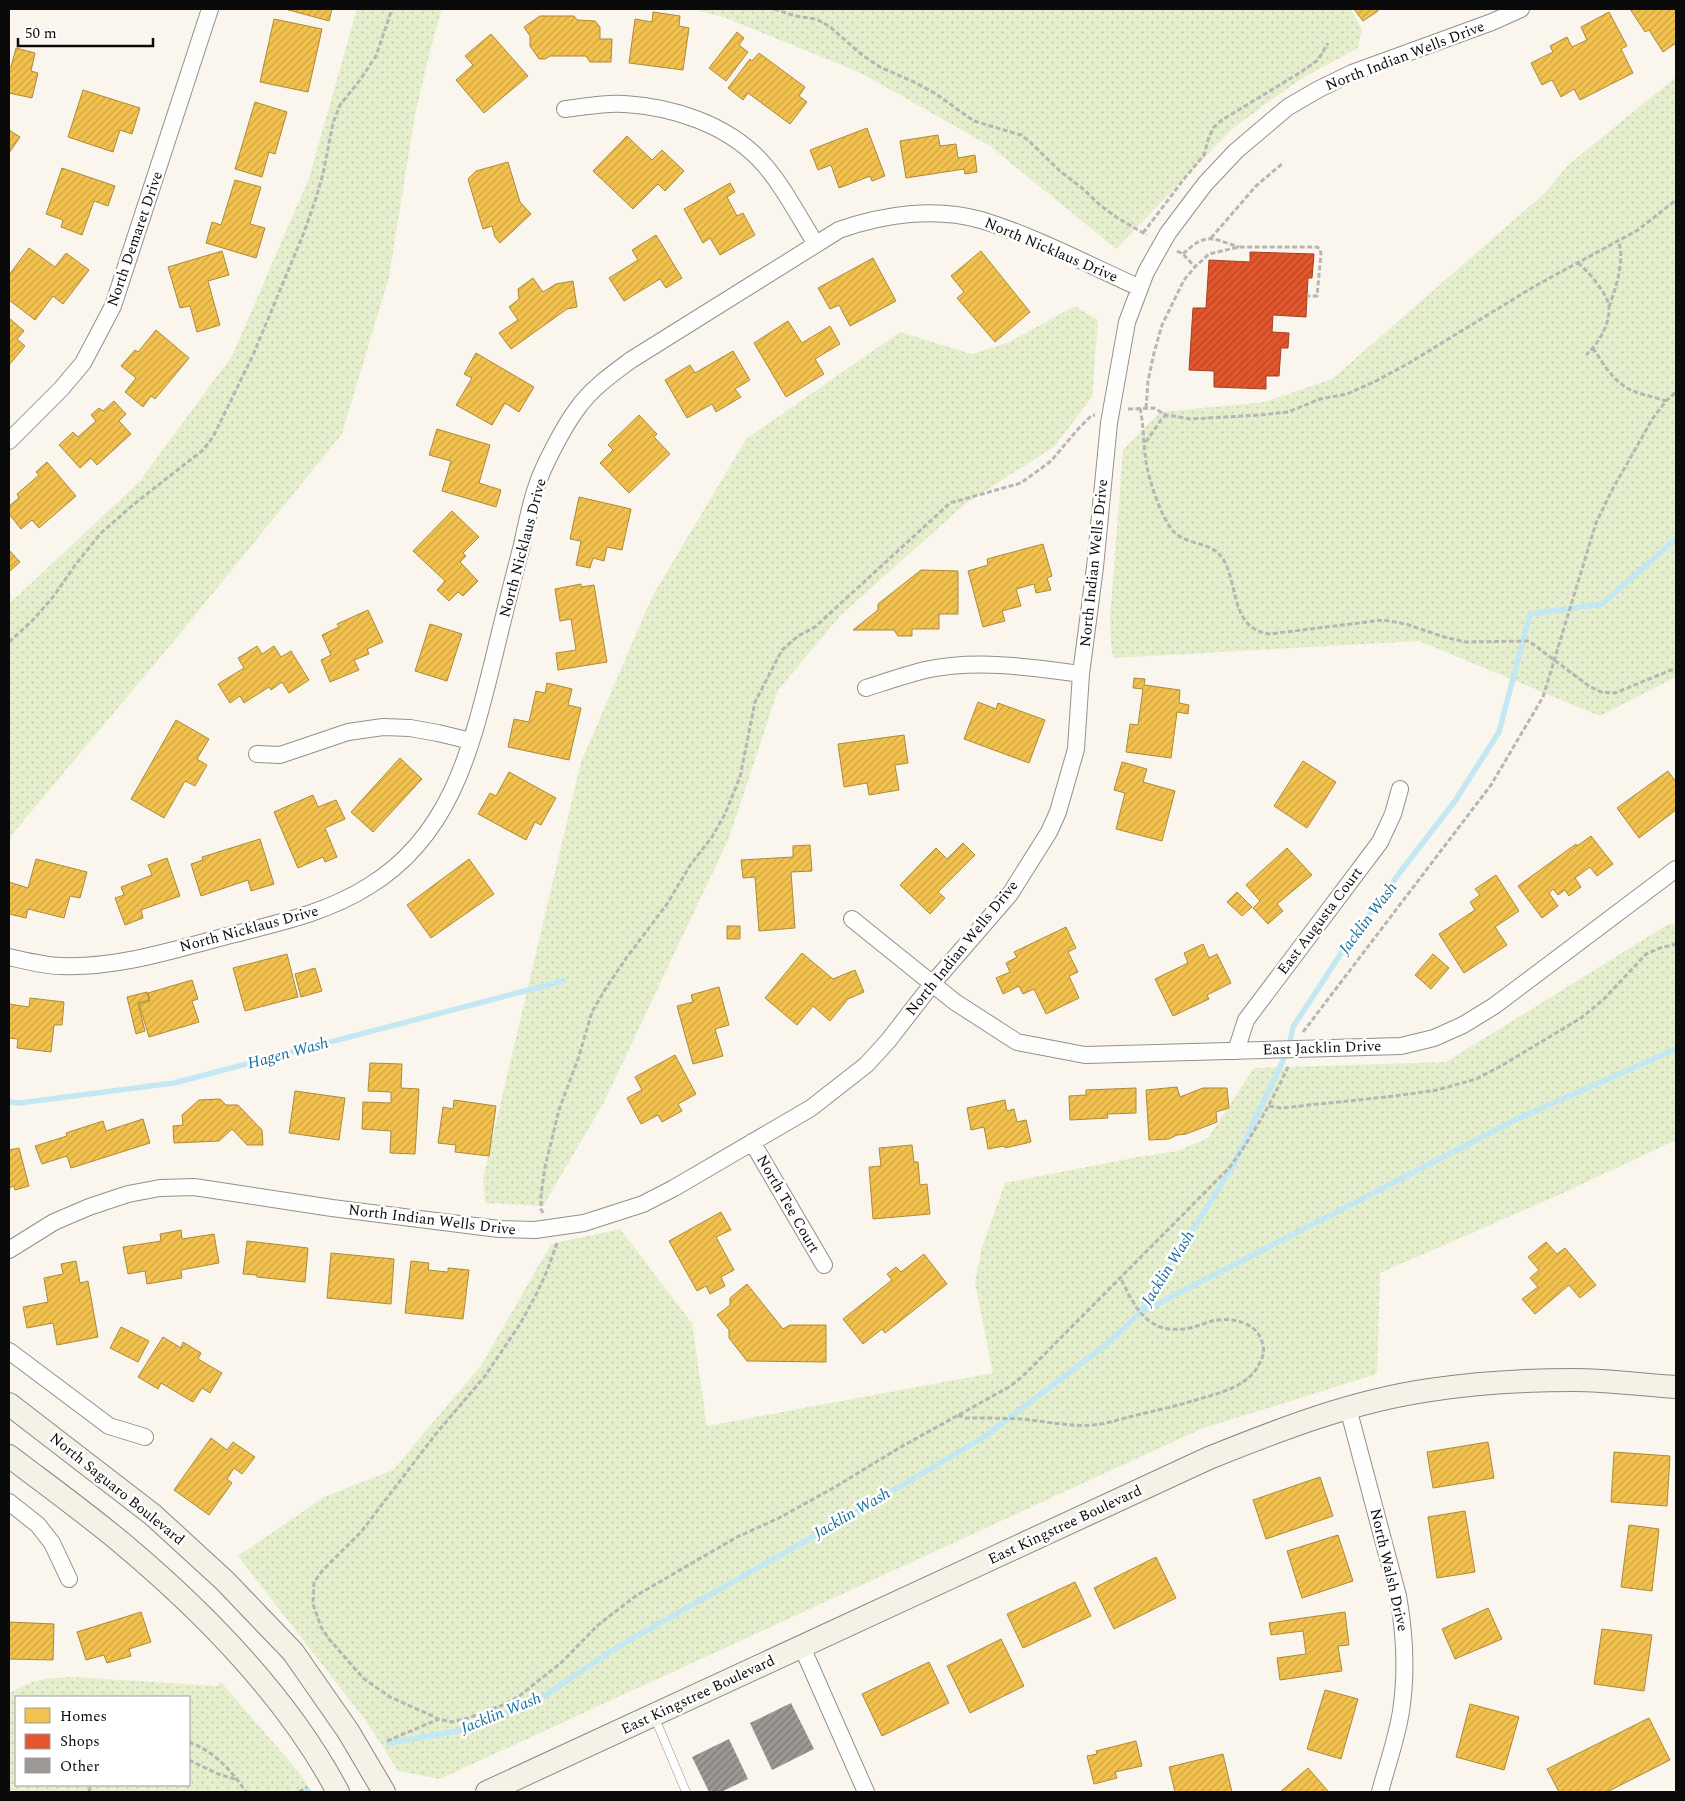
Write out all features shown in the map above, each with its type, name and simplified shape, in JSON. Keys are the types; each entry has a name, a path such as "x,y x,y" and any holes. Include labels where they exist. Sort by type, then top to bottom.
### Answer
{"street":[{"name":"North Demaret Drive","path":"9,441 61,389 82,363 113,306 210,9"},
{"name":"North Indian Wells Drive","path":"9,1250 54,1222 89,1207 128,1194 160,1188 194,1186 332,1208 515,1231 551,1229 584,1223 643,1204 674,1188 811,1108 866,1065 888,1041 933,983 1010,894 1049,832 1058,812 1076,749 1081,674 1095,567 1110,410 1127,322 1146,272 1162,243 1204,184 1236,150 1288,107 1352,73 1492,22 1521,9"},
{"path":"565,110 604,104 626,104 669,111 714,126 735,139 759,159 780,185 816,244"},
{"name":"North Nicklaus Drive","path":"9,957 60,966 91,966 121,962 297,918 331,906 369,886 390,872 431,828 458,781 477,725 537,485 557,443 577,409 606,378 631,360 839,230 866,220 891,216 953,215 981,220 1040,243 1140,288"},
{"path":"866,688 924,670 954,666 985,664 1081,674"},
{"path":"257,754 280,755 348,732 383,727 410,728 471,742"},
{"name":"East Augusta Court","path":"1236,1051 1246,1020 1380,842 1393,814 1400,789"},
{"name":"East Jacklin Drive","path":"852,919 956,1002 1017,1042 1085,1055 1401,1046 1434,1038 1463,1025 1494,1006 1676,869"},
{"name":"North Tee Court","path":"752,1142 824,1265"},
{"path":"9,1351 109,1426 145,1437"},
{"name":"East Kingstree Boulevard","path":"487,1792 1209,1458 1281,1429 1348,1408 1429,1390 1526,1381 1576,1380 1676,1387"},
{"name":"North Saguaro Boulevard","path":"9,1404 153,1515 225,1581 293,1652 348,1731 384,1792"},
{"name":"North Walsh Drive","path":"1348,1408 1398,1596 1406,1656 1401,1712 1380,1792"},
{"path":"9,1456 123,1544 181,1596 256,1673 321,1762 338,1792"},
{"path":"9,1502 43,1531 52,1543 69,1578"},
{"path":"802,1647 866,1792"}],"lane":[{"path":"654,1715 686,1792"}],"path":[{"path":"9,642 33,620 53,597 100,534 134,504 203,450 213,437 253,355 303,235 323,174 333,123 340,106 376,56 392,9"},
{"path":"774,9 795,16 816,19 829,26 861,54 880,67 936,94 974,122 1021,135 1101,206 1119,219 1183,254 1196,267"},
{"path":"1211,238 1256,186 1283,163"},
{"path":"1289,1064 1269,1106 1242,1151 1229,1168 1023,1376 1009,1387 899,1448 828,1491 778,1518 737,1537 637,1595 598,1625 562,1662 518,1697 503,1705 468,1718 452,1722 440,1719 390,1697 363,1678 320,1627 313,1604 314,1582 323,1570 361,1532 435,1435 485,1376 532,1302 548,1271 557,1242 541,1209 545,1167 559,1110 578,1059 592,1012 627,957 667,904 691,864 712,837 725,814 740,777 755,702 782,650 798,636 815,627 950,503 1021,483 1051,461 1091,416 1110,410 1154,408 1166,415 1191,419 1260,416 1288,412 1320,399 1347,394 1409,363 1535,286 1638,230 1676,200"},
{"path":"1183,254 1200,239 1211,238 1239,247"},
{"path":"1586,355 1601,336 1609,308 1618,274 1621,252 1618,241"},
{"path":"1146,408 1148,381 1162,325 1184,280 1209,254 1239,247 1317,247 1322,254 1317,296 1308,296"},
{"path":"1578,263 1602,291 1609,308"},
{"path":"1593,348 1607,369 1620,383 1632,390 1666,401"},
{"path":"1300,1039 1341,981 1491,785 1543,697 1596,523 1612,490 1653,418 1666,401 1676,392"},
{"path":"1140,408 1145,442 1145,459 1149,476 1168,525 1184,540 1208,547 1217,552 1228,570 1243,619 1251,628 1261,633 1270,634 1383,620 1406,624 1444,637 1466,642 1529,641 1589,686 1601,692 1615,693 1676,668"},
{"path":"1145,442 1166,415"},
{"path":"1269,1106 1281,1108 1386,1097 1437,1090 1476,1079 1581,1018 1604,999 1646,954 1676,944"},
{"path":"958,1415 964,1418 1019,1419 1075,1425 1103,1423 1215,1394 1246,1380 1256,1370 1261,1362 1264,1349 1260,1336 1250,1326 1230,1320 1213,1321 1182,1329 1165,1328 1153,1324 1140,1312 1120,1279"},
{"path":"387,1741 440,1719"},
{"path":"190,1743 210,1753 228,1767 246,1792"},
{"path":"190,1760 218,1774 238,1780"},
{"path":"299,1792 307,1787"}],"green space":[{"path":"357,9 442,9 415,115 389,277 342,434 179,635 9,838 9,604 139,482 232,356 309,178"},
{"path":"691,9 1350,9 1362,29 1358,48 1306,76 1230,131 1116,249 990,146 859,72 723,17"},
{"path":"1676,77 1676,677 1600,716 1419,641 1113,658 1110,618 1123,450 1160,412 1265,402 1332,379 1545,193 1568,165"},
{"path":"1075,306 1098,320 1092,397 1055,446 965,504 841,615 778,690 729,838 604,1102 543,1206 485,1203 483,1178 581,762 652,597 746,439 900,332 972,354 1009,342"},
{"path":"1676,923 1676,1140 1561,1194 1380,1273 1377,1374 1201,1429 440,1779 398,1771 366,1721 238,1556 324,1497 393,1470 482,1364 551,1244 620,1229 692,1323 707,1426 993,1373 975,1283 981,1250 1005,1183 1177,1151 1208,1138 1254,1068 1446,1062 1667,925"},
{"path":"73,1677 217,1686 221,1682 298,1771 312,1792 9,1792 9,1694 32,1682"}],"building: Homes":[{"path":"285,9 332,9 329,21"},
{"path":"1354,9 1377,9 1378,11 1363,21"},
{"path":"1630,9 1676,9 1676,43 1663,52 1649,30 1645,32"},
{"path":"653,12 680,16 679,26 689,28 683,70 629,63 635,19 652,22"},
{"path":"1609,12 1627,46 1621,49 1633,73 1580,100 1574,89 1561,97 1552,80 1542,85 1531,63 1553,52 1550,46 1567,37 1572,47 1587,40 1581,27"},
{"path":"540,16 574,16 577,20 595,21 600,27 600,39 612,39 611,62 590,62 586,56 550,56 545,59 539,59 530,46 530,36 524,27"},
{"path":"274,19 322,29 308,92 260,82"},
{"path":"737,32 744,38 739,45 748,52 726,81 709,68"},
{"path":"491,34 528,76 484,113 456,80 473,65 465,56"},
{"path":"16,48 35,53 31,71 38,73 32,98 9,93 9,66 11,67"},
{"path":"759,53 805,87 799,96 807,102 790,124 748,93 743,100 728,88 750,59 752,61"},
{"path":"83,90 140,108 132,134 120,130 113,152 68,137"},
{"path":"255,102 287,112 275,154 269,152 262,177 235,169"},
{"path":"867,128 885,176 872,181 870,176 839,188 831,165 818,170 810,150"},
{"path":"9,130 20,137 9,153"},
{"path":"938,135 940,146 956,144 958,158 975,155 977,172 965,174 964,169 906,178 900,141"},
{"path":"627,136 652,160 662,150 684,171 665,191 658,184 633,209 593,171"},
{"path":"508,162 520,202 531,214 500,243 495,237 492,226 483,229 468,179 476,171"},
{"path":"62,168 115,186 108,206 94,201 82,235 61,227 63,220 46,214"},
{"path":"235,180 261,187 250,224 265,228 256,258 206,243 212,222 221,225"},
{"path":"730,183 735,192 727,197 737,216 743,213 755,235 720,255 710,238 703,243 684,209"},
{"path":"656,235 682,278 666,288 660,279 624,301 609,278 638,260 632,250"},
{"path":"29,248 55,267 66,253 89,270 63,304 53,296 35,320 9,300 9,275"},
{"path":"222,251 229,275 208,281 220,325 197,332 190,306 180,308 168,267"},
{"path":"981,251 1030,312 995,342 957,298 964,292 951,276"},
{"path":"873,258 896,301 850,326 839,305 830,309 818,288"},
{"path":"533,278 543,292 556,284 573,281 577,307 567,309 511,349 499,333 518,320 509,307 519,299 518,289"},
{"path":"9,318 24,331 17,339 25,346 9,365"},
{"path":"788,321 802,343 830,326 840,344 815,359 824,374 786,397 754,343"},
{"path":"156,330 189,358 155,399 151,396 143,407 125,392 136,378 121,366 135,350 138,352"},
{"path":"733,351 750,380 735,389 741,397 716,412 712,404 687,418 665,380 690,365 695,373"},
{"path":"476,353 534,387 519,412 505,403 492,425 456,405 472,378 464,374"},
{"path":"114,401 126,414 119,421 131,434 97,465 91,458 80,468 59,445 73,432 78,437 96,421 91,415 99,408 103,411"},
{"path":"639,415 657,434 654,437 670,454 629,493 600,463 613,450 608,445"},
{"path":"437,429 490,445 479,483 501,490 496,507 442,491 451,461 429,455"},
{"path":"47,462 76,496 39,528 32,520 21,529 9,514 9,506 19,498 17,494 39,475 36,472"},
{"path":"579,497 631,509 622,550 607,547 604,561 593,558 590,568 576,565 581,541 570,539"},
{"path":"452,511 479,537 463,553 466,556 460,562 478,581 463,596 458,592 449,601 437,590 445,581 413,551"},
{"path":"1043,544 1052,576 1047,578 1051,590 1036,593 1034,584 1016,589 1021,606 1002,611 1005,621 983,627 968,571 988,565 987,559"},
{"path":"9,550 20,562 9,572"},
{"path":"921,570 958,571 958,614 939,614 939,629 912,629 912,636 898,636 894,630 853,630 878,610 878,604"},
{"path":"581,584 581,587 594,585 607,662 558,670 556,653 576,650 571,619 560,621 555,589"},
{"path":"368,610 383,642 367,649 369,654 354,660 359,670 330,682 321,660 331,655 322,635 339,627 337,624"},
{"path":"430,624 462,634 447,681 415,671"},
{"path":"257,646 262,654 274,646 281,657 291,651 309,680 289,693 282,682 271,690 269,687 244,703 240,696 230,703 218,684 244,668 238,658"},
{"path":"1134,678 1145,679 1144,685 1180,690 1179,703 1189,705 1188,714 1177,712 1171,758 1126,752 1130,724 1138,725 1143,689 1133,688"},
{"path":"547,683 572,689 568,705 581,708 569,760 508,747 514,719 529,722 536,691 545,693"},
{"path":"978,702 996,709 998,703 1045,720 1029,763 964,739"},
{"path":"176,720 209,739 197,759 207,765 195,786 185,781 164,818 131,799"},
{"path":"904,735 908,763 895,765 899,790 869,795 867,783 844,787 838,744"},
{"path":"400,758 422,779 373,832 351,812"},
{"path":"1303,761 1336,782 1307,828 1274,806"},
{"path":"1122,762 1147,769 1143,782 1175,791 1162,841 1116,829 1125,793 1114,790"},
{"path":"1668,771 1676,782 1676,810 1639,838 1617,808"},
{"path":"509,772 556,798 541,825 535,822 526,840 478,814 490,793 496,796"},
{"path":"313,795 318,807 336,800 345,819 325,828 337,857 325,862 323,857 298,868 274,812"},
{"path":"1591,836 1613,864 1597,876 1590,867 1575,878 1581,887 1569,896 1565,890 1558,895 1553,889 1549,893 1558,906 1542,918 1518,886 1576,844 1577,846"},
{"path":"260,839 274,884 251,891 248,880 201,896 191,864 203,860 202,857"},
{"path":"963,843 975,855 938,892 945,898 930,914 900,885 936,848 947,859"},
{"path":"810,845 812,871 791,872 795,928 759,931 755,877 743,878 741,860 793,857 793,846"},
{"path":"1287,848 1312,875 1277,904 1283,911 1268,924 1253,908 1260,901 1246,885"},
{"path":"167,858 180,896 141,910 143,918 125,925 115,898 124,895 121,887 152,875 148,865"},
{"path":"36,859 87,872 80,898 70,896 64,918 28,909 26,918 9,914 9,882 28,888"},
{"path":"469,859 494,894 431,938 407,905"},
{"path":"1496,875 1519,911 1495,927 1507,945 1464,973 1439,934 1475,910 1470,902 1480,895 1475,889"},
{"path":"1237,892 1252,907 1242,916 1227,902"},
{"path":"727,926 740,926 740,939 727,939"},
{"path":"1066,927 1076,948 1068,952 1078,972 1069,976 1079,998 1046,1014 1034,989 1023,994 1019,986 1003,994 996,978 1010,972 1006,963 1017,957 1014,952"},
{"path":"1203,944 1209,958 1217,954 1231,983 1207,995 1209,999 1173,1016 1155,979 1188,963 1184,953"},
{"path":"802,953 833,979 855,970 864,992 848,999 830,1021 813,1006 797,1025 765,998"},
{"path":"287,954 298,997 245,1011 233,968"},
{"path":"1433,954 1449,968 1431,989 1415,975"},
{"path":"315,968 322,991 301,997 295,974"},
{"path":"192,980 198,999 192,1001 199,1022 149,1037 139,1004 150,1001 148,993"},
{"path":"719,987 729,1025 715,1029 723,1056 693,1064 677,1006 693,1002 691,995"},
{"path":"147,992 149,1000 138,1003 145,1031 136,1034 127,997"},
{"path":"30,998 64,1002 62,1025 54,1025 51,1052 17,1048 18,1039 9,1038 9,1004 29,1007"},
{"path":"675,1055 696,1094 678,1104 682,1111 662,1122 658,1115 641,1124 627,1098 642,1090 635,1077"},
{"path":"370,1063 402,1064 401,1088 419,1089 415,1154 390,1153 391,1131 362,1129 363,1102 391,1103 391,1092 368,1091"},
{"path":"1177,1087 1180,1097 1203,1088 1227,1088 1229,1108 1216,1112 1217,1122 1169,1139 1149,1140 1146,1090"},
{"path":"1136,1088 1136,1113 1107,1114 1108,1118 1070,1120 1069,1096 1086,1095 1086,1090"},
{"path":"295,1091 345,1098 339,1140 289,1133"},
{"path":"220,1099 226,1105 238,1105 262,1130 263,1145 247,1145 232,1129 219,1141 174,1143 173,1126 183,1125 182,1115 199,1100"},
{"path":"454,1100 496,1106 489,1156 455,1152 456,1145 438,1143 443,1107 453,1109"},
{"path":"1005,1100 1007,1111 1014,1109 1017,1122 1026,1120 1031,1142 1005,1148 1004,1146 988,1149 984,1127 971,1130 967,1108"},
{"path":"143,1119 150,1143 71,1168 67,1156 42,1164 35,1146 67,1136 66,1133 103,1121 106,1131"},
{"path":"912,1145 914,1162 918,1162 920,1185 927,1184 930,1214 873,1219 869,1167 881,1166 879,1148"},
{"path":"19,1148 29,1186 15,1190 14,1186 9,1188 9,1150"},
{"path":"721,1212 731,1230 716,1237 734,1270 721,1277 725,1286 710,1294 706,1286 697,1291 669,1241"},
{"path":"181,1230 182,1239 214,1234 219,1263 181,1270 182,1278 147,1284 145,1271 128,1274 123,1247 161,1241 160,1234"},
{"path":"247,1241 308,1248 305,1282 243,1274"},
{"path":"1546,1242 1557,1254 1565,1248 1596,1285 1580,1298 1569,1285 1535,1314 1522,1299 1538,1287 1530,1278 1539,1270 1528,1257"},
{"path":"331,1253 394,1259 391,1304 327,1298"},
{"path":"924,1254 947,1284 885,1333 882,1329 863,1344 843,1319 892,1280 887,1274 896,1267 901,1272"},
{"path":"76,1261 80,1283 88,1281 98,1337 57,1345 53,1323 27,1328 23,1307 48,1302 44,1278 63,1274 61,1264"},
{"path":"411,1261 429,1263 428,1270 448,1272 448,1268 469,1270 463,1319 405,1313"},
{"path":"747,1284 783,1329 790,1325 826,1325 826,1362 747,1361 729,1338 729,1330 717,1315 730,1305 730,1298"},
{"path":"121,1327 149,1341 138,1362 110,1348"},
{"path":"163,1337 181,1348 183,1342 201,1353 198,1359 222,1373 210,1393 202,1388 193,1402 161,1383 158,1389 138,1377"},
{"path":"211,1438 227,1450 233,1442 255,1457 242,1474 234,1468 227,1479 232,1483 209,1515 174,1490"},
{"path":"1488,1442 1494,1478 1433,1488 1427,1452"},
{"path":"1614,1452 1670,1456 1667,1506 1611,1502"},
{"path":"1320,1477 1333,1516 1266,1539 1253,1500"},
{"path":"1465,1511 1475,1572 1437,1578 1428,1517"},
{"path":"1629,1525 1659,1529 1652,1591 1621,1587"},
{"path":"1338,1535 1353,1581 1302,1598 1287,1551"},
{"path":"1156,1557 1176,1598 1114,1629 1094,1588"},
{"path":"1075,1582 1091,1616 1023,1648 1007,1614"},
{"path":"1488,1608 1502,1639 1455,1659 1442,1629"},
{"path":"141,1612 151,1642 129,1649 131,1656 107,1663 104,1655 86,1660 77,1632"},
{"path":"1345,1612 1349,1645 1338,1646 1342,1671 1280,1680 1277,1658 1306,1654 1303,1631 1271,1635 1269,1623"},
{"path":"9,1622 54,1624 53,1660 9,1659"},
{"path":"1602,1629 1652,1635 1644,1691 1594,1684"},
{"path":"1001,1639 1024,1686 970,1713 947,1666"},
{"path":"929,1662 949,1703 882,1736 862,1694"},
{"path":"1325,1690 1358,1699 1341,1759 1307,1749"},
{"path":"1470,1704 1519,1717 1504,1770 1456,1757"},
{"path":"1649,1718 1670,1760 1607,1792 1559,1792 1547,1769"},
{"path":"1136,1741 1142,1766 1115,1772 1117,1778 1094,1784 1087,1756 1097,1754 1096,1751"},
{"path":"1223,1754 1232,1792 1175,1792 1169,1767"},
{"path":"1308,1768 1329,1792 1280,1792"}],"building: Shops":[{"path":"1250,252 1314,254 1312,278 1308,278 1306,317 1273,315 1272,332 1289,333 1288,348 1281,348 1279,376 1266,376 1266,389 1214,387 1214,371 1189,370 1193,308 1206,308 1209,260 1250,262"}],"building: Other":[{"path":"791,1703 814,1749 772,1770 750,1723"},
{"path":"729,1739 748,1779 721,1792 709,1792 692,1757"}],"waterway":[{"name":"Jacklin Wash","path":"389,1743 469,1729 538,1700 619,1646 855,1513 984,1437 1107,1344 1140,1313 1233,1166 1288,1050 1293,1027 1340,955 1455,801 1499,732 1530,614 1602,604 1676,539"},
{"name":"Hagen Wash","path":"9,1102 19,1103 174,1083 563,981"},
{"path":"1142,1312 1521,1117 1676,1049"}]}
